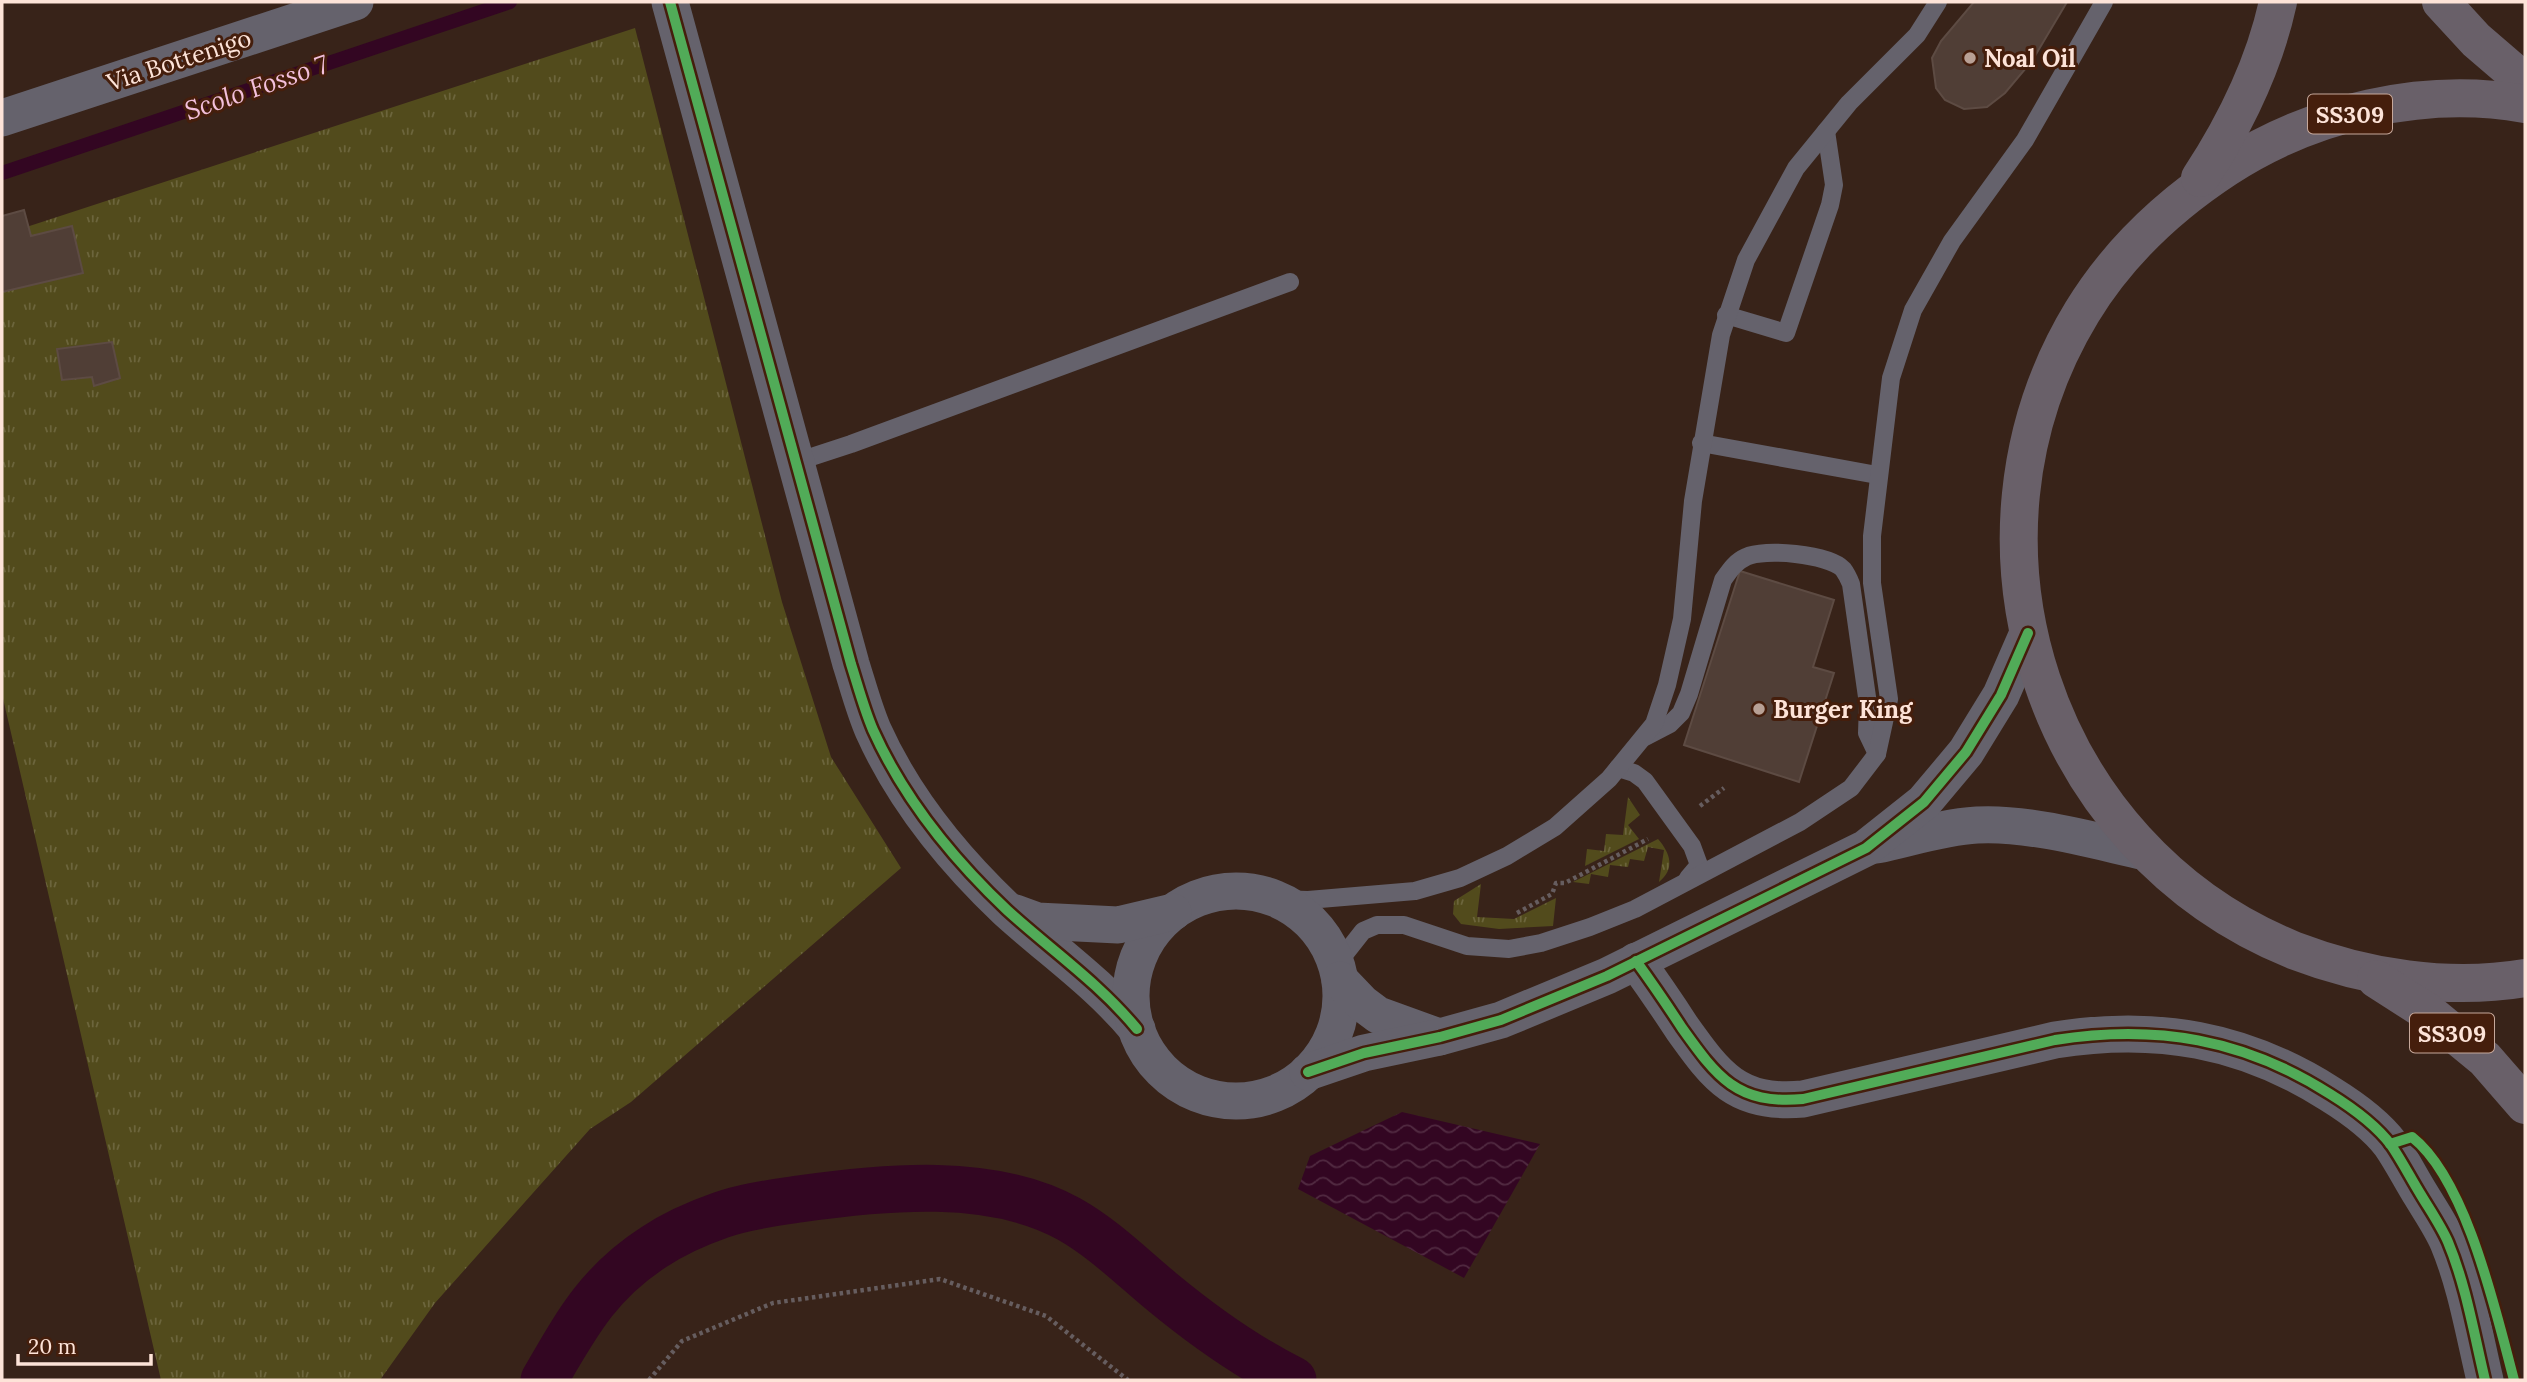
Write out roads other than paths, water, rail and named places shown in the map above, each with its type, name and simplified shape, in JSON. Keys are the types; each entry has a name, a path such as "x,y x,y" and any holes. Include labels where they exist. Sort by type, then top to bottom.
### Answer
{"main road":[{"name":"SS309","path":"2192,190 2221,147 2245,101 2264,53 2278,2"},
{"path":"2441,2 2476,40 2525,82"},
{"name":"SS309","path":"2525,104 2504,100 2438,99 2372,107 2308,126 2248,154 2192,190 2150,226 2113,268 2082,313 2049,381 2037,414 2024,468 2018,523 2020,578 2028,633 2038,674 2049,703 2071,751 2093,787 2118,821 2146,852 2184,886 2226,916 2271,941 2319,960 2368,974 2435,982 2502,982 2525,978"},
{"name":"SS309","path":"2368,974 2429,1013 2485,1059 2525,1105"}],"street":[{"name":"Via Bottenigo","path":"2,118 355,2"},
{"path":"670,2 850,664 872,728 894,773 923,816 967,869 1008,910 1099,987 1137,1029"},
{"path":"1308,1072 1364,1053 1440,1037 1502,1020 1607,976 1866,848 1924,802 1966,752 2001,695 2028,633"},
{"path":"1866,848 1941,830 1976,825 2010,826 2146,852"},
{"path":"1008,910 1037,921 1118,925 1173,912 1202,897 1235,891 1269,896 1299,911 1322,934 1338,972 1342,997 1336,1030 1318,1062 1291,1086 1258,1100 1222,1100 1187,1090 1159,1068 1139,1037 1131,1002 1135,966 1149,936 1173,912"},
{"path":"1636,961 1703,1058 1718,1075 1735,1088 1756,1097 1778,1101 1803,1098 2055,1040 2088,1035 2122,1033 2188,1037 2231,1048 2283,1067 2340,1100 2390,1144 2448,1241 2463,1288 2485,1380"},
{"path":"1338,972 1362,1003 1378,1015 1440,1037"}],"lane":[{"path":"1276,899 1308,900 1415,891 1460,878 1507,856 1555,827 1609,779 1654,724 1667,685 1682,619 1701,443 1726,315 1746,260 1796,169 1849,103 1917,35 1938,2"},
{"path":"1338,972 1363,931 1377,925 1404,925 1467,946 1509,949 1541,943 1590,927 1636,909 1800,822 1851,788 1877,754 1889,699 1872,583 1872,536 1877,475 1891,378 1913,310 1952,241 2025,140 2104,2"},
{"path":"1726,315 1786,333 1830,205 1834,185 1826,131"},
{"path":"796,462 1290,282"},
{"path":"1701,443 1877,475"},
{"path":"1644,737 1670,724 1681,713 1723,580 1732,566 1747,556 1766,552 1791,553 1830,562 1843,569 1851,584 1868,704 1867,733 1877,754"},
{"path":"1618,768 1634,773 1645,781 1692,846 1699,865 1686,881"}],"water":[{"path":"1402,1112 1540,1144 1464,1278 1298,1189 1310,1156"}],"waterway":[{"name":"Scolo Fosso 7","path":"2,173 510,2"},
{"path":"544,1380 578,1323 603,1290 635,1261 678,1233 721,1215 760,1205 866,1191 937,1188 1006,1196 1039,1205 1069,1219 1105,1244 1208,1328 1293,1380"}],"place":[{"name":"Noal Oil","path":"1970,58"},
{"name":"Burger King","path":"1759,709"}]}
